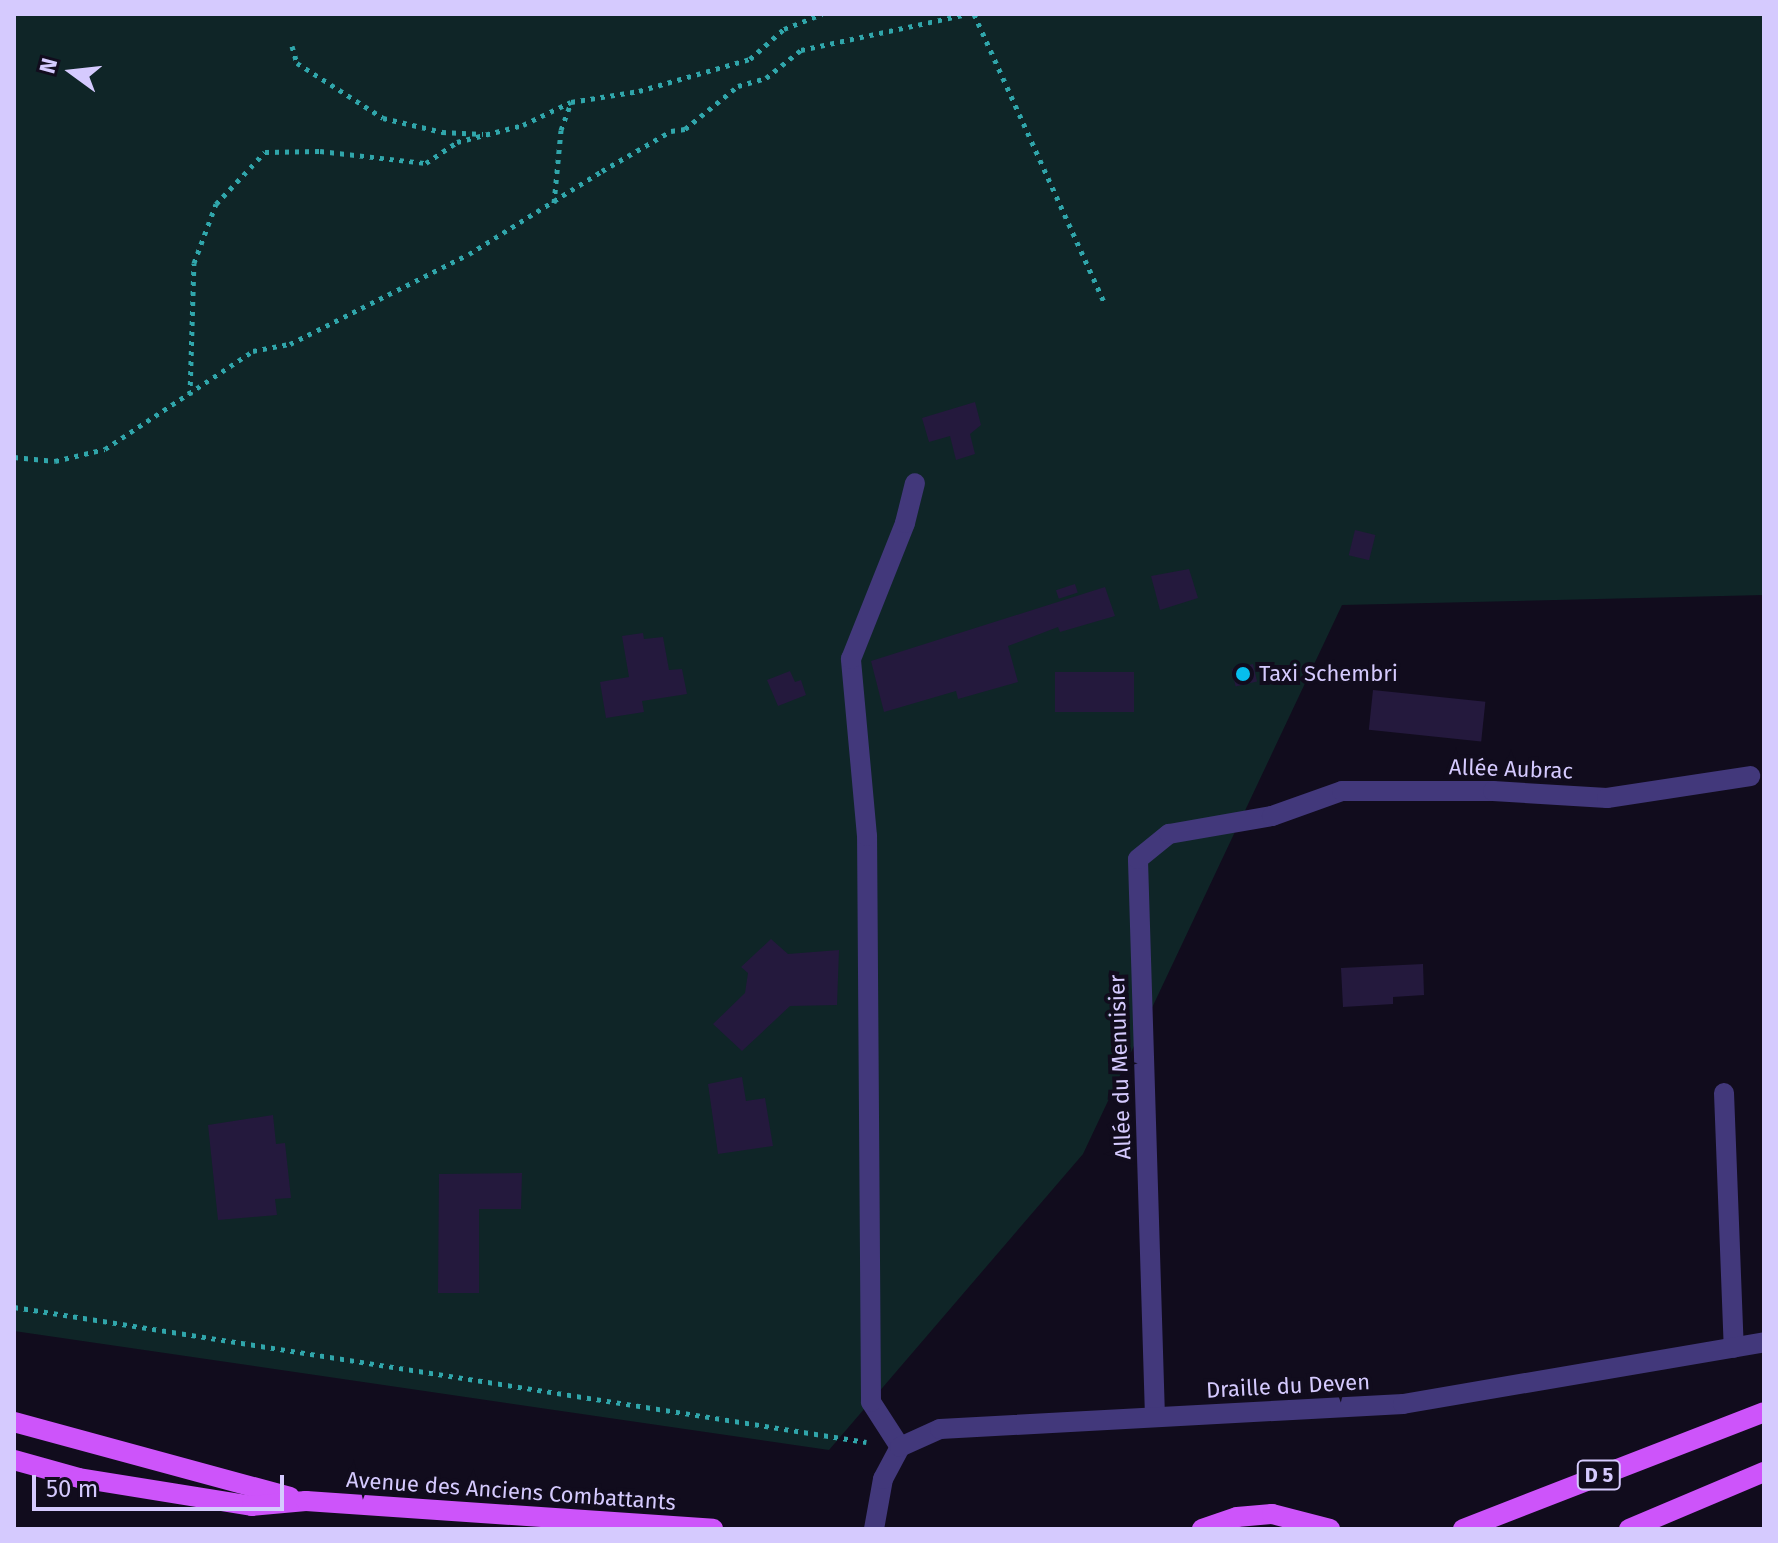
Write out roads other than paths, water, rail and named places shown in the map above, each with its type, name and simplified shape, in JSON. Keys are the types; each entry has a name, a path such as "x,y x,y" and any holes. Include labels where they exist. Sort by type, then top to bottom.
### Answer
{"main road":[{"name":"D 5","path":"1463,1529 1764,1412"},
{"name":"Avenue des Anciens Combattants","path":"14,1422 306,1501"},
{"name":"Avenue des Anciens Combattants","path":"14,1460 79,1478 238,1504 306,1501 713,1529"},
{"path":"1629,1529 1764,1472"},
{"path":"1202,1529 1237,1517 1272,1514 1330,1529"}],"street":[{"path":"874,1529 883,1479 900,1447 871,1402 867,836 851,659 905,523 915,483"},
{"name":"Allée Aubrac","path":"1272,816 1342,791 1493,791 1607,798 1750,776"},
{"name":"Allée du Menuisier","path":"1155,1417 1138,859 1169,834 1272,816"},
{"path":"1724,1093 1734,1348"},
{"name":"Draille du Deven","path":"900,1447 940,1429 1403,1404 1764,1342"}],"place":[{"name":"Taxi Schembri","path":"1243,674"}]}
